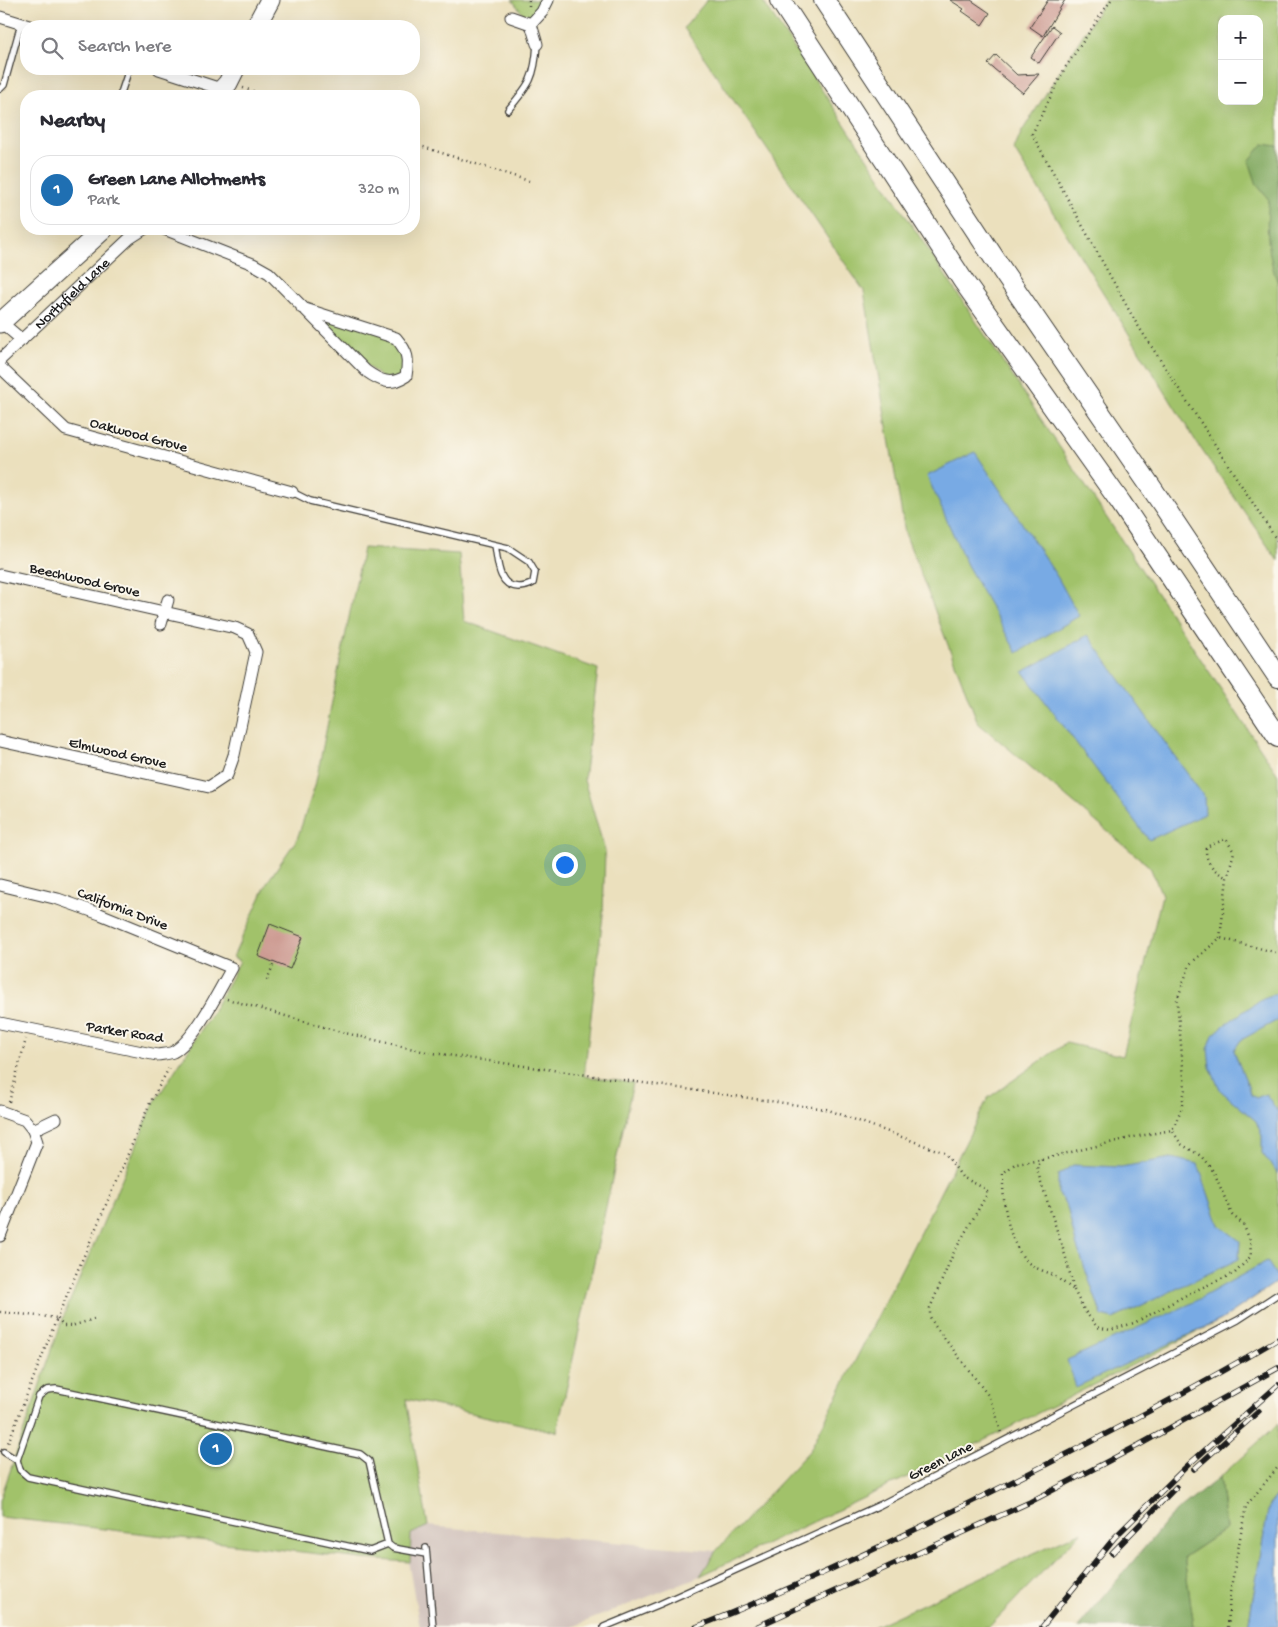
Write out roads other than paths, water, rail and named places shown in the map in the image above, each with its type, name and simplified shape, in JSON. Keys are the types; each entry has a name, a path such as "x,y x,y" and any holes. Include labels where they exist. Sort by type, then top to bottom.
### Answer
{"highway":[{"path":"259,20 270,0"},
{"path":"780,0 964,282 1121,503 1278,737"},
{"path":"824,0 1004,273 1278,678"},
{"name":"Northfield Lane","path":"1,322 97,235"}],"street":[{"path":"531,24 542,12 548,0"},
{"path":"510,16 531,24"},
{"path":"0,17 20,23"},
{"path":"531,24 537,44"},
{"path":"185,75 225,84"},
{"name":"Northfield Lane","path":"0,360 135,235"},
{"path":"179,235 254,264 269,273 302,308 366,371 376,378 386,382 399,382 406,376 409,364 406,350 396,338 302,308"},
{"name":"Northfield Lane","path":"1,322 22,340"},
{"name":"Oakwood Grove","path":"0,367 66,430 292,492"},
{"name":"Beechwood Grove","path":"0,575 235,628 248,634 256,652 234,756 227,775"},
{"path":"161,624 168,600"},
{"name":"Elmwood Grove","path":"0,741 209,787 227,775"},
{"name":"California Drive","path":"0,885 58,899 100,914 232,968"},
{"name":"Parker Road","path":"0,1023 157,1055 172,1052 191,1035 232,968"},
{"path":"0,1236 37,1142 33,1130 25,1120 3,1112"},
{"path":"33,1130 56,1119"}],"lane":[{"path":"0,89 4,85 20,39"},
{"path":"508,110 527,88 533,75 536,66 537,44"},
{"path":"122,90 127,75"},
{"path":"292,492 310,501 508,548 528,562 535,572 533,583 528,586 508,585 502,579 495,545"},
{"name":"Green Lane","path":"604,1627 660,1604 880,1505 1238,1320 1278,1294"},
{"path":"388,1544 370,1551 28,1477 20,1470 17,1460 39,1396 47,1390 56,1389 360,1454 369,1461 388,1544 393,1548 426,1551 433,1627"},
{"path":"4,1452 17,1460"}],"water":[{"path":"975,452 1058,578 1079,616 1017,653 967,565 927,476"},
{"path":"1088,635 1204,797 1205,814 1149,840 1023,672"},
{"path":"1278,993 1278,1020 1241,1040 1234,1050 1250,1094 1256,1098 1266,1094 1278,1112 1278,1174 1262,1153 1262,1136 1256,1121 1221,1091 1210,1067 1208,1049 1213,1035 1223,1026 1263,998"},
{"path":"1171,1158 1198,1164 1219,1225 1240,1241 1239,1259 1113,1319 1102,1316 1076,1244 1067,1207 1058,1193 1058,1175 1073,1165 1121,1167"},
{"path":"1267,1261 1278,1281 1221,1320 1076,1387 1067,1360 1190,1304"},
{"path":"1278,1494 1278,1627 1248,1627 1269,1505"}],"railway":[{"path":"696,1627 802,1583 940,1517 1128,1422 1278,1339"},
{"path":"756,1627 1030,1502 1139,1445 1278,1368"},
{"path":"1042,1627 1115,1537 1187,1466 1278,1385"},
{"path":"1194,1469 1259,1411"},
{"path":"1112,1553 1176,1487"}],"place":[{"name":"Green Lane Allotments","path":"216,1449"}]}
